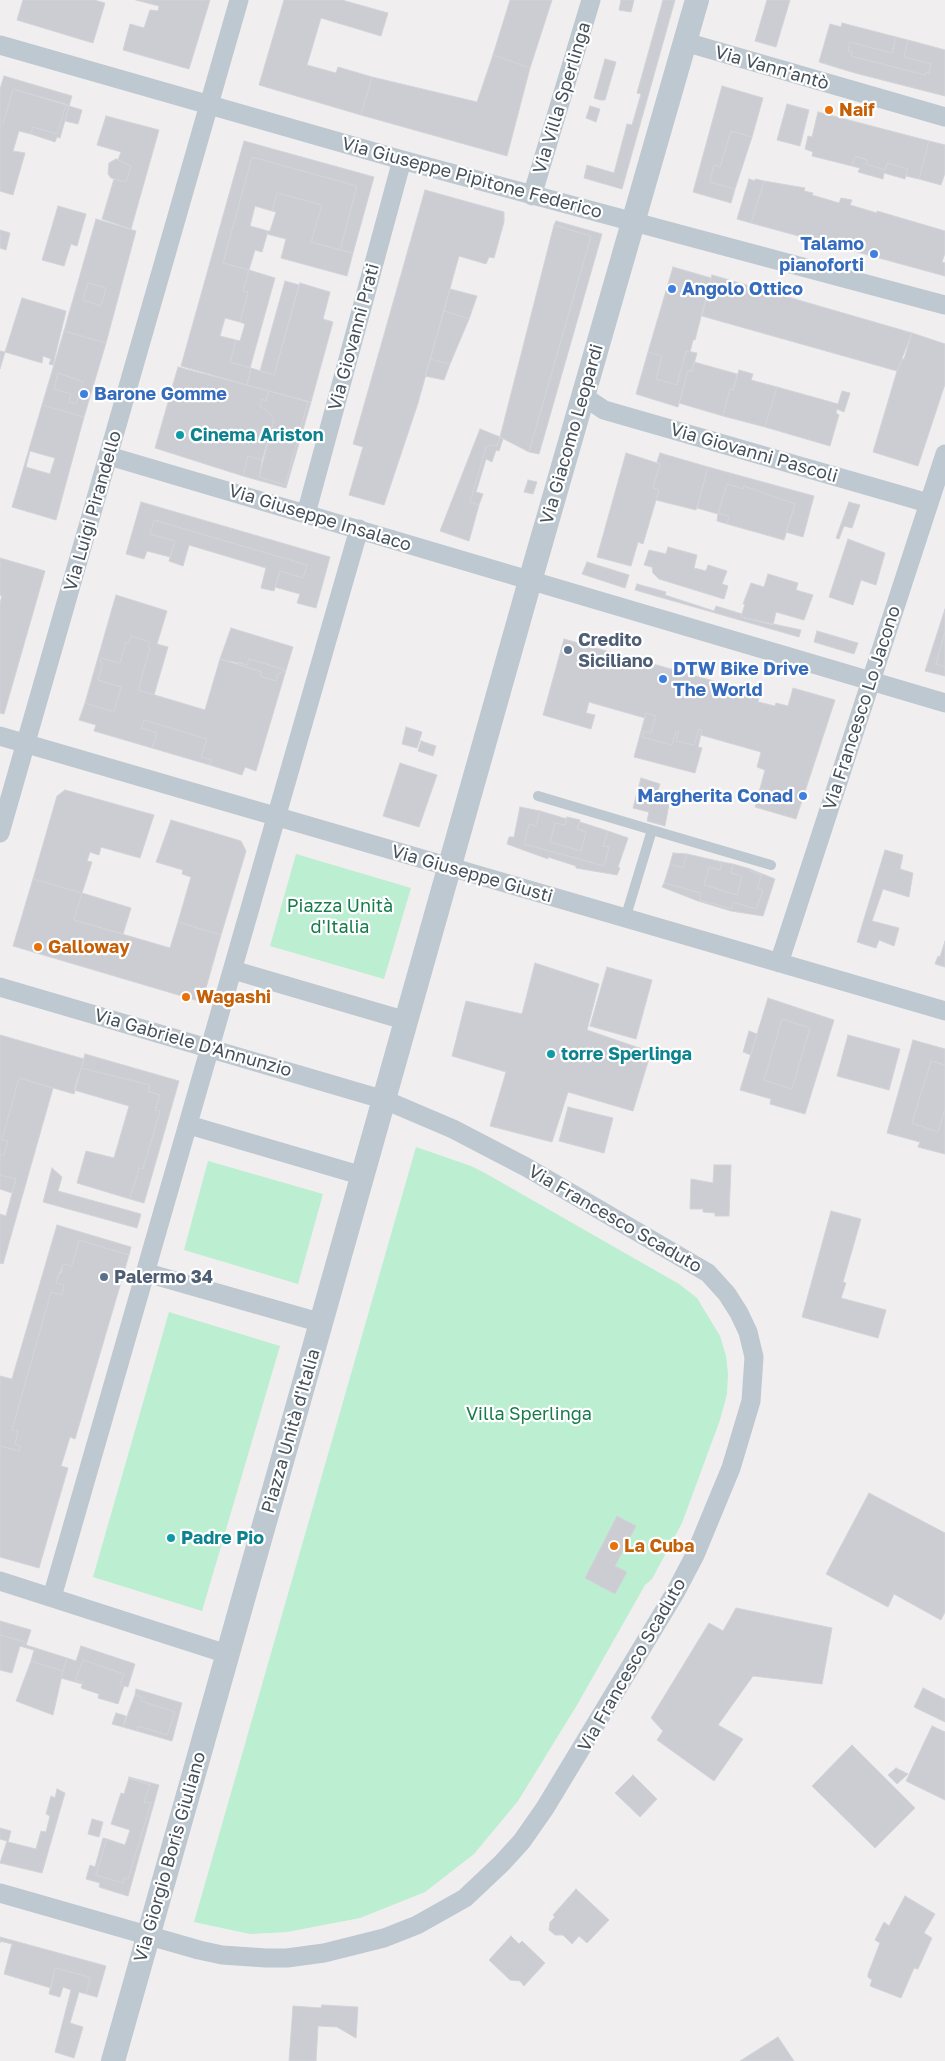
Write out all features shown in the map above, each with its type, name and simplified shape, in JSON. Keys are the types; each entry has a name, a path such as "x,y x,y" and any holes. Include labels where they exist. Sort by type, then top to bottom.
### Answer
{"street":[{"name":"Via Luigi Pirandello","path":"0,832 239,0"},
{"name":"Via Villa Sperlinga","path":"532,196 591,0"},
{"name":"Via Giacomo Leopardi","path":"451,868 632,222 697,0"},
{"name":"Via Vann'antò","path":"685,42 945,117"},
{"name":"Via Giuseppe Pipitone Federico","path":"0,45 532,196 945,305"},
{"name":"Via Giovanni Prati","path":"306,514 402,160"},
{"name":"Via Giovanni Pascoli","path":"583,396 604,410 928,503"},
{"name":"Via Francesco Lo Jacono","path":"779,963 945,454"},
{"name":"Via Giuseppe Insalaco","path":"109,456 871,683 945,703"},
{"path":"52,1597 147,1273 359,529"},
{"name":"Via Giuseppe Giusti","path":"0,736 276,818 945,1011"},
{"name":"Piazza Unità d'Italia","path":"227,1654 451,868"},
{"path":"232,970 407,1021"},
{"name":"Via Gabriele D'Annunzio","path":"0,987 385,1100"},
{"name":"Via Francesco Scaduto","path":"0,1893 222,1955 287,1958 324,1953 384,1938 417,1925 465,1898 486,1880 522,1841 545,1808 675,1593 714,1512 744,1428 751,1401 754,1357 748,1332 739,1314 727,1294 708,1273 501,1154 453,1129 385,1100"},
{"path":"189,1124 363,1176"},
{"path":"147,1273 322,1323"},
{"path":"0,1581 227,1654"},
{"name":"Via Giorgio Boris Giuliano","path":"113,2061 227,1654"}],"lane":[{"path":"538,796 770,865"},
{"path":"625,919 652,830"}],"green space":[{"name":"Piazza Unità d'Italia","path":"296,854 411,888 384,979 270,946"},
{"name":"Villa Sperlinga","path":"416,1147 471,1166 485,1173 679,1284 697,1298 720,1336 726,1356 728,1374 727,1394 720,1420 682,1523 652,1579 645,1585 577,1705 518,1801 474,1854 425,1892 360,1918 287,1932 250,1934 194,1922"},
{"path":"208,1161 323,1194 298,1284 184,1250"},
{"path":"169,1312 280,1346 202,1611 93,1577"}],"building":[{"path":"23,0 94,0 105,3 93,43 17,20"},
{"path":"136,0 210,0 189,69 123,50 130,24 144,28 150,10 158,11 159,6"},
{"path":"284,0 342,0 388,13 381,36 321,18 307,65 336,73 338,67 372,77 361,115 259,85"},
{"path":"510,0 552,0 530,68 493,55"},
{"path":"621,0 634,0 631,12 619,10"},
{"path":"663,0 675,0 622,189 584,178 587,165 614,173 627,124 632,125 641,94 637,93"},
{"path":"767,0 790,0 776,47 755,41"},
{"path":"842,23 896,37 892,53 850,42 848,51 852,52 851,56 925,75 926,72 929,73 931,64 904,57 908,40 945,50 945,96 819,62 830,24 841,27"},
{"path":"896,37 908,40 904,57 931,64 929,73 926,72 925,75 851,56 852,52 848,51 850,42 892,53"},
{"path":"493,55 530,68 507,156 361,115 372,77 477,102"},
{"path":"605,59 616,62 605,100 600,100 594,98"},
{"path":"4,76 72,96 69,106 13,89 3,124 0,127 0,89"},
{"path":"722,86 763,98 752,137 731,131 720,167 714,165 710,182 735,189 731,203 693,192"},
{"path":"13,89 66,104 57,134 33,127 31,134 19,131 13,151 25,153 13,195 0,191 0,127 3,124"},
{"path":"66,104 69,106 60,138 57,137 55,142 31,134 33,127 57,134"},
{"path":"787,104 809,110 800,146 777,140"},
{"path":"69,106 82,110 78,124 65,121"},
{"path":"590,106 600,109 596,122 586,118"},
{"path":"818,112 929,141 919,179 906,176 908,169 887,163 885,170 866,164 867,160 855,156 852,166 812,156 813,152 805,149 808,136 812,137"},
{"path":"106,116 159,130 131,229 102,219 114,179 126,182 131,166 118,160 121,152 97,145"},
{"path":"731,131 752,137 735,189 710,182 714,165 720,167"},
{"path":"244,141 374,177 353,253 340,250 357,186 252,157 223,263 249,270 243,291 248,292 240,322 225,318 220,336 236,340 230,362 251,368 247,385 181,366"},
{"path":"929,141 945,145 945,173 941,185 919,179"},
{"path":"855,156 867,160 866,164 885,170 887,163 908,169 905,179 884,173 883,179 858,172 860,168 852,166"},
{"path":"252,157 357,186 340,250 311,242 322,205 277,193 272,211 255,206 250,226 268,231 262,252 255,250 249,270 223,263"},
{"path":"116,159 131,166 126,182 111,178 108,174 109,163"},
{"path":"749,179 764,181 751,223 737,219"},
{"path":"764,181 805,188 804,191 813,193 812,195 839,203 841,198 852,200 850,205 945,231 945,253 942,262 945,263 945,276 751,223"},
{"path":"425,190 504,212 504,222 494,258 489,257 486,264 459,256 418,403 384,505 349,495 363,447 353,444"},
{"path":"277,193 322,205 311,242 353,253 347,276 281,258 286,239 267,234 270,231 276,212 272,211"},
{"path":"58,206 86,214 77,246 71,244 64,266 42,260"},
{"path":"96,219 136,231 106,343 64,331","holes":["88,283 106,288 101,306 83,300"]},
{"path":"556,221 602,234 539,454 529,452 591,236 554,225"},
{"path":"554,225 591,236 529,452 500,437"},
{"path":"0,230 10,233 6,250 0,248"},
{"path":"673,267 711,278 695,340 693,340 690,352 686,351 677,385 656,379 662,356 648,352"},
{"path":"249,270 275,278 250,368 230,362 236,340 240,341 245,324 240,322 248,292 243,291"},
{"path":"712,275 912,333 904,359 902,359 897,371 702,316"},
{"path":"285,281 299,285 274,375 260,371"},
{"path":"88,283 106,288 101,306 83,300"},
{"path":"300,283 330,292 323,319 333,322 311,402 247,385 251,368 274,375"},
{"path":"450,289 477,296 469,319 444,311"},
{"path":"22,298 66,311 53,365 49,364 51,359 43,356 42,363 5,352"},
{"path":"444,311 469,319 450,364 430,359"},
{"path":"64,331 106,343 84,417 42,405","holes":["58,373 83,382 76,404 69,402 71,394 54,389"]},
{"path":"912,333 945,344 945,384 918,466 873,452 897,371"},
{"path":"0,351 5,352 0,369"},
{"path":"686,351 697,353 692,371 688,371 678,407 636,394 648,352 662,356 656,379 677,385"},
{"path":"430,359 450,364 444,380 425,376"},
{"path":"694,362 737,374 733,390 730,389 723,416 679,403 688,371 692,371"},
{"path":"178,367 269,391 266,401 262,399 260,407 265,409 274,419 262,460 248,456 243,476 155,448"},
{"path":"739,370 753,374 751,380 777,387 765,427 723,416 730,389 733,390"},
{"path":"58,373 83,382 76,404 69,402 71,394 54,389"},
{"path":"777,387 838,404 842,391 850,393 844,412 837,409 836,413 839,415 830,446 765,427"},
{"path":"269,391 308,402 285,485 259,477 274,419 265,409 260,407 262,399 266,401"},
{"path":"308,402 311,402 286,488 243,476 248,456 262,460 259,477 285,485"},
{"path":"42,405 84,417 56,520 12,507"},
{"path":"480,429 500,437 497,446 491,445 486,447 470,502 479,505 469,541 440,531"},
{"path":"500,437 503,439 499,451 496,450 492,462 486,459 476,492 483,494 479,505 470,502 486,447 491,445 497,446"},
{"path":"30,451 55,458 50,474 26,467"},
{"path":"626,453 660,464 653,488 659,490 643,544 638,542 631,566 597,557"},
{"path":"660,453 708,467 696,510 656,500 659,490 653,488 660,464 657,462"},
{"path":"708,467 814,496 803,537 786,532 795,504 744,486 743,489 727,484 718,513 729,516 727,524 717,521 718,514 697,508"},
{"path":"528,480 537,482 533,494 524,492"},
{"path":"727,484 743,489 744,486 795,504 784,540 727,524 729,516 718,513"},
{"path":"141,502 330,557 316,608 297,603 300,594 275,587 280,571 303,578 307,565 154,520 150,534 175,541 170,557 147,551 144,559 126,554"},
{"path":"849,502 860,505 852,528 844,526 839,539 836,538"},
{"path":"154,520 307,565 303,578 280,571 274,591 261,588 266,568 189,545 183,566 169,561 175,541 150,534"},
{"path":"848,539 885,553 876,585 861,580 853,605 829,597"},
{"path":"668,547 697,555 694,568 706,571 708,565 727,571 722,584 728,586 724,599 659,579 653,573 652,567 644,565 649,550 666,554"},
{"path":"0,558 45,571 4,714 0,713 0,603 2,596 0,595"},
{"path":"587,562 629,575 625,588 582,574"},
{"path":"768,574 798,583 796,590 813,595 804,620 776,612 773,625 741,617 745,604 743,604 751,583 764,587"},
{"path":"637,584 666,592 665,595 714,611 716,606 742,614 741,617 801,630 799,637 635,590"},
{"path":"116,595 167,611 157,644 168,647 154,695 138,690 150,642 131,636 128,643 126,642 120,663 101,658 100,662 103,663 98,680 121,687 114,712 85,703"},
{"path":"945,609 945,632 936,664 945,667 945,676 925,671"},
{"path":"231,628 293,647 286,670 249,659 247,665 220,659"},
{"path":"817,631 858,643 854,654 814,642"},
{"path":"945,632 945,667 936,664"},
{"path":"131,636 150,642 138,690 205,710 220,659 262,672 260,676 276,681 278,674 286,670 256,771 245,767 242,775 210,765 212,760 201,757 207,739 144,720 141,728 157,733 152,748 94,731 96,725 79,720 85,703 114,712 121,687 98,680 103,663 100,662 101,658 120,663 126,642 128,643"},
{"path":"564,639 760,694 758,702 775,706 776,703 788,706 793,688 835,700 796,819 755,807 765,770 757,767 761,752 701,735 702,730 699,729 694,745 676,741 679,732 676,731 672,745 642,737 644,731 651,733 656,716 646,713 645,718 589,702 586,713 595,715 591,729 543,715"},
{"path":"249,659 286,670 278,674 276,681 260,676 262,672 237,664 238,662 247,665"},
{"path":"646,713 656,716 651,733 644,731 642,737 672,745 676,731 679,732 676,741 694,745 699,729 702,730 698,747 702,748 695,773 634,757"},
{"path":"144,720 207,739 201,757 212,760 210,765 152,748 157,733 141,728"},
{"path":"406,727 422,732 417,748 402,744"},
{"path":"421,741 436,746 433,756 418,751"},
{"path":"400,763 437,775 419,827 383,816"},
{"path":"641,778 660,784 658,790 671,793 665,826 647,821 649,812 633,808"},
{"path":"65,790 154,815 140,858 101,847 99,855 90,852 87,861 92,862 82,893 33,879 57,796"},
{"path":"520,807 540,811 536,826 529,824 524,844 604,866 609,847 603,846 608,831 628,838 617,875 576,868 576,866 548,857 548,859 507,844 509,837 514,837"},
{"path":"540,811 567,819 565,825 555,823 550,842 581,851 586,832 577,829 580,822 608,831 603,846 609,847 604,866 524,844 529,824 536,826"},
{"path":"567,817 580,820 577,829 586,832 581,851 550,842 555,823 565,825"},
{"path":"171,820 241,841 246,851 221,935 178,922 191,877 182,874 183,870 156,862"},
{"path":"885,850 903,855 900,869 913,873 909,897 883,889 872,921 899,928 894,946 879,940 876,948 857,942"},
{"path":"673,853 687,854 683,868 670,864"},
{"path":"687,854 722,862 720,870 709,867 704,885 737,895 742,876 731,873 733,864 750,869 750,871 761,875 757,889 763,890 756,909 733,902 732,909 700,900 701,893 664,883 670,864 683,868"},
{"path":"722,862 733,864 731,873 742,876 737,895 704,885 709,867 720,870"},
{"path":"750,869 775,879 763,916 731,911 662,887 664,883 701,893 700,900 732,909 733,902 756,909 763,890 757,889 761,875 750,871"},
{"path":"33,879 82,893 74,920 170,948 178,922 221,935 202,1002 13,946"},
{"path":"82,893 131,908 123,934 74,920"},
{"path":"945,941 945,967 935,964 938,956 940,957"},
{"name":"torre Sperlinga","path":"535,963 599,984 587,1030 651,1052 633,1111 568,1092 552,1142 490,1126 506,1072 452,1056 466,1001 522,1014"},
{"path":"607,967 652,980 636,1039 590,1026"},
{"path":"768,998 834,1020 805,1114 770,1104 771,1099 740,1090","holes":["782,1019 810,1028 792,1089 764,1080"]},
{"path":"782,1019 810,1028 792,1089 764,1080"},
{"path":"749,1031 757,1034 751,1055 743,1052"},
{"path":"0,1035 84,1059 74,1094 19,1078 2,1140 8,1141 4,1155 0,1154"},
{"path":"848,1035 900,1049 889,1090 837,1076"},
{"path":"913,1040 945,1049 945,1065 931,1061 912,1123 938,1132 945,1109 945,1154 918,1147 920,1142 887,1133"},
{"path":"85,1054 179,1081 144,1203 130,1199 139,1168 143,1169 160,1111 155,1110 160,1095 148,1091 150,1085 81,1068"},
{"path":"931,1061 945,1065 945,1109 938,1132 912,1123"},
{"path":"81,1068 150,1085 148,1091 160,1095 155,1110 160,1111 143,1169 139,1168 130,1199 77,1183 86,1151 114,1158 129,1106 74,1090"},
{"path":"19,1078 53,1088 3,1264 0,1263 0,1214 6,1216 16,1179 0,1175 0,1154 4,1155 8,1141 2,1140"},
{"path":"568,1107 613,1118 604,1153 559,1141"},
{"path":"714,1165 731,1165 729,1216 715,1216 715,1213 703,1212 703,1209 690,1209 691,1179 713,1183"},
{"path":"52,1168 62,1177 58,1191 141,1214 137,1228 43,1202"},
{"path":"0,1175 16,1179 12,1193 0,1189"},
{"path":"831,1211 861,1219 843,1282 846,1283 841,1298 886,1310 878,1338 802,1317"},
{"path":"57,1225 131,1247 129,1255 79,1240 72,1266 63,1264 56,1283 64,1285 62,1295 51,1292 12,1430 18,1431 15,1444 20,1446 19,1451 0,1446 0,1376 12,1379"},
{"path":"79,1240 129,1255 75,1439 70,1437 61,1466 68,1468 39,1568 0,1557 0,1446 19,1451 20,1446 15,1444 18,1431 12,1430 51,1292 62,1295 64,1285 56,1283 59,1273 61,1273 63,1264 72,1266"},
{"path":"869,1493 945,1533 945,1612 941,1620 894,1594 888,1607 826,1574"},
{"name":"La Cuba","path":"617,1516 636,1526 615,1566 627,1572 615,1594 585,1578"},
{"path":"736,1608 832,1628 822,1684 753,1676 718,1725 743,1739 714,1781 657,1740 663,1731 651,1718 709,1623 723,1631"},
{"path":"0,1621 31,1630 26,1645 67,1658 63,1671 31,1661 34,1650 23,1647 25,1642 0,1635"},
{"path":"0,1635 25,1642 23,1647 20,1646 12,1673 0,1670"},
{"path":"81,1646 135,1664 128,1687 120,1685 124,1674 83,1660 75,1680 83,1682 82,1684 61,1678 67,1658 76,1661"},
{"path":"83,1660 124,1674 120,1685 124,1686 118,1704 98,1698 99,1694 81,1688 83,1682 75,1680"},
{"path":"31,1661 63,1671 53,1715 16,1701"},
{"path":"923,1688 945,1699 945,1722 914,1707"},
{"path":"136,1689 182,1703 172,1741 137,1731 138,1726 167,1735 175,1712 141,1701 142,1697 135,1695"},
{"path":"135,1695 142,1697 141,1701 175,1712 167,1735 138,1726 137,1731 123,1727"},
{"path":"116,1713 126,1716 123,1727 112,1724"},
{"path":"932,1726 945,1732 945,1800 906,1781"},
{"path":"852,1745 915,1808 875,1848 812,1786"},
{"path":"896,1768 908,1774 897,1784 888,1775"},
{"path":"633,1775 657,1799 640,1817 615,1793"},
{"path":"129,1777 159,1785 128,1896 99,1887 100,1883 86,1879 90,1865 95,1867 103,1838 107,1839 96,1875 123,1883 124,1878 128,1879 151,1803 144,1802 150,1785"},
{"path":"129,1778 150,1785 144,1802 151,1803 128,1879 124,1878 123,1883 96,1875 107,1839 125,1845 130,1830 111,1824 121,1793 124,1794"},
{"path":"57,1789 65,1793 42,1873 0,1863 7,1841 0,1839 0,1828 11,1831 8,1842 36,1849 41,1831 46,1832 50,1816 46,1814 51,1796 55,1798"},
{"path":"92,1819 103,1822 99,1837 88,1834"},
{"path":"576,1889 609,1920 587,1943 579,1936 572,1944 563,1935 555,1935 549,1930 550,1922 555,1917 553,1915"},
{"path":"905,1896 935,1914 924,1933 932,1938 918,1969 914,1968 901,1998 870,1986 872,1980 868,1977 868,1974 880,1943 875,1940 884,1922 889,1926"},
{"path":"511,1936 519,1944 522,1941 545,1963 524,1986 520,1981 510,1980 489,1960"},
{"path":"0,1937 106,1966 97,1997 86,1994 90,1977 55,1968 51,1988 4,1974 12,1944 0,1941"},
{"path":"55,1968 90,1977 86,1994 79,1992 70,2023 83,2027 74,2058 55,2052 71,1990 63,1987 60,1997 49,1994"},
{"path":"322,2005 358,2007 356,2038 337,2027 318,2026 316,2061 289,2061 293,2006 321,2008"},
{"path":"778,2037 794,2061 740,2061"}],"place":[{"name":"Naif","path":"829,110"},
{"name":"Talamo pianoforti","path":"874,254"},
{"name":"Angolo Ottico","path":"672,289"},
{"name":"Barone Gomme","path":"84,394"},
{"name":"Cinema Ariston","path":"180,435"},
{"name":"Credito Siciliano","path":"568,650"},
{"name":"DTW Bike Drive The World","path":"663,679"},
{"name":"Margherita Conad","path":"803,796"},
{"name":"Galloway","path":"38,947"},
{"name":"Wagashi","path":"186,997"},
{"name":"torre Sperlinga","path":"551,1054"},
{"name":"Palermo 34","path":"104,1277"},
{"name":"Padre Pio","path":"171,1538"},
{"name":"La Cuba","path":"614,1546"}]}
